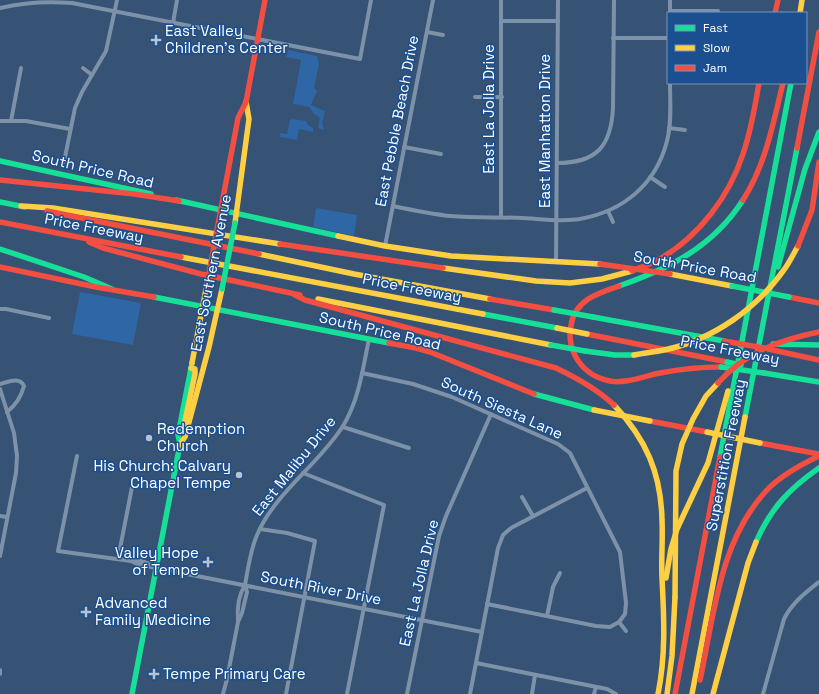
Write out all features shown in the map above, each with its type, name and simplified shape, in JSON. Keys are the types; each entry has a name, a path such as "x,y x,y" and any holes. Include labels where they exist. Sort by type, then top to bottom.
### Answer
{"main road":[{"name":"East Southern Avenue","path":"132,694 180,444 178,434 190,368 238,118 246,102 265,0"},
{"path":"775,12 778,0"},
{"path":"800,12 802,0"},
{"path":"804,12 806,0"},
{"name":"Superstition Freeway","path":"692,694 819,32"},
{"path":"21,206 53,208 236,238 536,281 575,283 601,280 644,267 669,254 694,233 715,209 724,196 740,162 746,145 759,84"},
{"path":"764,371 721,367 684,368 618,382 602,380 593,376 576,359 572,353 569,337 571,321 577,309 590,297 654,273 680,261 713,236 734,213 751,186 764,157 783,84"},
{"name":"Superstition Freeway","path":"675,694 746,327 791,84"},
{"name":"East Southern Avenue","path":"180,444 185,438 222,293 237,212 249,119 246,102"},
{"path":"766,304 795,206 804,169 819,132"},
{"name":"South Price Road","path":"0,160 385,246 451,256 600,264 670,274 819,303"},
{"path":"80,238 103,248 195,273 295,295 551,345 615,355 634,355 669,350 692,343 736,319 763,296 787,266 804,232 814,199 819,162"},
{"path":"0,180 179,200"},
{"name":"Price Freeway","path":"0,202 354,274 593,317 768,346 819,360"},
{"name":"Price Freeway","path":"0,222 557,328 819,381"},
{"path":"0,249 84,277 112,289"},
{"name":"South Price Road","path":"0,268 426,351 460,363 527,391 558,401 594,410 819,455"},
{"path":"295,295 305,300 556,368 582,380 607,397 620,409 635,428 647,450 656,472 662,503 664,613 663,660 658,694"},
{"path":"664,613 667,571 674,538 712,450 746,327"},
{"path":"667,694 673,649 676,471 683,439 696,411 718,382 744,360 778,342 800,335 819,332"},
{"path":"768,346 819,345"},
{"path":"185,438 185,421 196,374 194,369 190,368"},
{"path":"696,694 717,597 731,547 738,530 754,506 771,486 793,469 819,455"},
{"path":"713,694 750,556 759,532 778,503 800,481 819,468"}],"street":[{"path":"10,0 11,5"},
{"path":"64,162 75,108 82,92 106,51 117,0"},
{"path":"173,23 177,0"},
{"path":"0,8 29,2 72,4 360,59 371,0"},
{"name":"East Pebble Beach Drive","path":"385,246 433,0"},
{"name":"East La Jolla Drive","path":"501,217 502,0"},
{"name":"East Manhatton Drive","path":"556,262 558,0"},
{"path":"557,163 584,160 595,153 609,136 612,124 613,108 614,0"},
{"path":"670,0 670,12 718,11"},
{"path":"501,21 558,20"},
{"path":"427,32 443,35"},
{"path":"613,38 667,38"},
{"path":"11,121 21,68"},
{"path":"83,68 92,75"},
{"path":"393,206 451,216 557,219 579,219 608,211 632,198 650,177 663,154 668,140 670,84"},
{"path":"475,97 502,97"},
{"path":"0,120 31,122 70,129"},
{"path":"669,128 685,130"},
{"path":"404,147 441,154"},
{"path":"650,177 665,187"},
{"path":"608,211 613,222"},
{"path":"0,309 50,318"},
{"name":"East Malibu Drive","path":"223,694 238,622 237,612 241,591 245,585 252,550 260,529 270,511 343,427 351,411 362,373 369,339"},
{"name":"South Siesta Lane","path":"362,373 413,384 452,397 558,444 570,453 620,552 626,603 625,614 619,622"},
{"path":"0,384 20,380 23,382 24,386 16,405 7,412"},
{"path":"0,389 14,433 17,456 16,473 0,556"},
{"name":"East La Jolla Drive","path":"408,694 421,620 439,536 446,516 491,414"},
{"path":"343,427 409,448"},
{"name":"South River Drive","path":"77,456 58,551 131,561 137,564 156,568 482,632"},
{"path":"304,473 384,505 347,694"},
{"path":"118,559 132,487"},
{"path":"470,694 498,548 503,535 511,528 587,488"},
{"path":"522,497 533,516"},
{"path":"0,516 7,517"},
{"path":"260,529 287,533 316,541 286,694"},
{"path":"547,616 553,587 560,572"},
{"path":"763,694 788,609 819,582"},
{"path":"487,604 596,626 610,627 619,622 626,631"},
{"path":"476,663 596,686 607,689 616,694"},
{"path":"532,694 535,675"},
{"path":"594,694 596,686"}],"shaded area":[{"path":"288,50 317,56 319,64 314,88 317,91 311,105 325,111 322,123 324,130 318,128 320,118 314,114 309,107 293,104 301,60 286,57"},
{"path":"290,120 306,121 308,125 313,128 313,132 299,129 297,140 280,137 280,133 287,134"},
{"path":"316,208 357,215 354,236 313,227"},
{"path":"80,292 141,303 133,345 72,334"}],"traffic: fast":[{"path":"720,457 791,84"},
{"path":"778,267 805,169 819,132"},
{"path":"745,417 797,148"},
{"path":"0,161 151,194"},
{"path":"176,200 338,236"},
{"path":"619,286 656,272 689,254 718,231 743,200"},
{"path":"0,202 25,207"},
{"path":"222,289 235,223"},
{"path":"0,249 84,277 112,289"},
{"path":"732,286 789,297"},
{"path":"154,297 389,343"},
{"path":"554,310 593,317"},
{"path":"483,314 557,328"},
{"path":"593,317 724,341"},
{"path":"773,344 819,345"},
{"path":"551,345 585,351"},
{"path":"585,351 615,355 634,355"},
{"path":"727,362 741,365"},
{"path":"132,694 180,444 178,435 192,363"},
{"path":"721,367 764,373"},
{"path":"764,373 819,382"},
{"path":"534,394 594,410"},
{"path":"756,542 768,519 782,500 819,468"}],"traffic: slow":[{"path":"800,12 802,0"},
{"path":"235,223 249,119 246,102"},
{"path":"21,206 53,208 280,244"},
{"path":"338,236 385,246 451,256 600,264"},
{"path":"634,355 664,350 700,339 733,320 748,309 775,282 798,246"},
{"path":"259,254 354,274 490,299"},
{"path":"181,257 483,314"},
{"path":"443,268 536,281 570,283 602,279 632,271"},
{"path":"670,274 732,286"},
{"path":"192,363 206,289"},
{"path":"180,444 185,437 209,347 222,289"},
{"path":"318,299 551,345"},
{"path":"557,328 587,334"},
{"path":"185,429 185,421 195,374 195,369 191,368"},
{"path":"675,597 676,471 682,444 693,419 706,396 718,383"},
{"path":"666,578 671,549 677,529 708,463 728,391"},
{"path":"614,405 635,431 643,444 650,458 659,487 662,520 664,636 661,679 658,694"},
{"path":"594,410 650,421"},
{"path":"692,694 745,417"},
{"path":"707,432 760,443"},
{"path":"713,694 748,563 756,542"},
{"path":"667,694 672,656 675,597"}],"traffic: jam":[{"path":"217,230 238,118 246,102 265,0"},
{"path":"775,12 778,0"},
{"path":"797,148 819,32"},
{"path":"632,271 657,261 674,250 700,227 721,200 737,170 746,145 751,128 759,84"},
{"path":"743,200 758,172 763,158 783,84"},
{"path":"798,246 812,210 819,162"},
{"path":"0,180 134,194 179,201"},
{"path":"47,211 259,254"},
{"path":"0,222 181,257"},
{"path":"206,289 217,230"},
{"path":"89,242 103,248 201,274 300,295"},
{"path":"280,244 443,268"},
{"path":"600,264 670,274"},
{"path":"0,267 96,287 154,297"},
{"path":"619,286 589,299 577,309 573,316 570,335 571,344 578,361 584,368 600,378 616,382 629,381 676,370 721,367"},
{"path":"295,295 305,300 556,368 586,384 614,405"},
{"path":"789,297 819,303"},
{"path":"490,299 554,310"},
{"path":"718,383 728,372 752,355 777,343 819,332"},
{"path":"587,334 727,362"},
{"path":"724,341 764,348"},
{"path":"389,343 430,352 534,394"},
{"path":"768,349 819,360"},
{"path":"650,421 707,432"},
{"path":"760,443 819,454"},
{"path":"700,680 721,581 728,556 738,533 750,511 766,491 791,471 819,456"},
{"path":"675,694 720,457"}],"place":[{"name":"East Valley Children's Center","path":"156,40"},
{"name":"Redemption Church","path":"149,438"},
{"name":"His Church: Calvary Chapel Tempe","path":"239,475"},
{"name":"Valley Hope of Tempe","path":"208,562"},
{"name":"Advanced Family Medicine","path":"86,612"},
{"name":"Tempe Primary Care","path":"154,674"}]}
